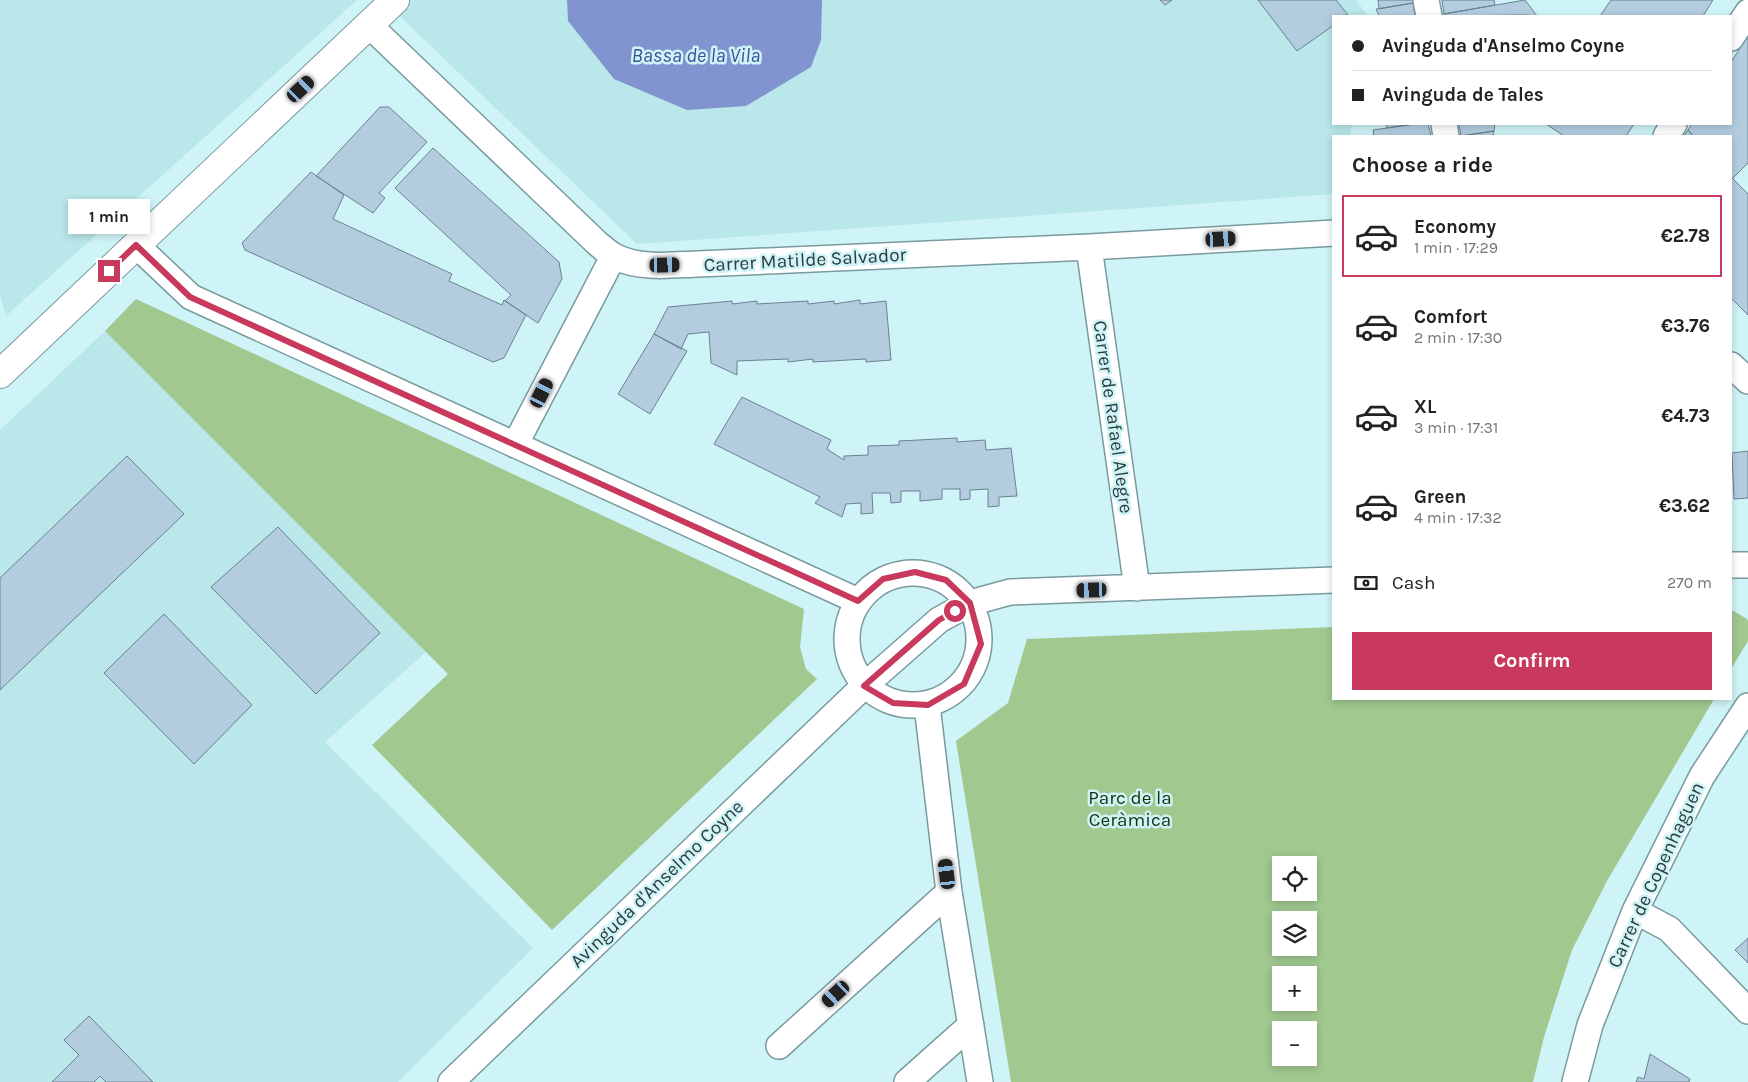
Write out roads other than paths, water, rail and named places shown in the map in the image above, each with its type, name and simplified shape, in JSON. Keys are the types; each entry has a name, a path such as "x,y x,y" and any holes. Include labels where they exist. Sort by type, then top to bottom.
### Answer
{"main road":[{"path":"0,374 395,0"}],"street":[{"path":"1426,0 1429,15"},
{"path":"1732,36 1748,12"},
{"name":"Carrer Matilde Salvador","path":"370,24 597,243 614,256 628,262 643,264 698,264 1332,233"},
{"path":"136,245 190,297 858,601"},
{"name":"Carrer de Rafael Alegre","path":"1089,246 1137,588"},
{"path":"516,445 614,256"},
{"path":"1732,366 1748,381"},
{"path":"1732,565 1748,565"},
{"path":"915,572 946,580 970,603 981,644 964,684 928,705 893,703 864,686 849,659 846,629 858,601 883,579 915,572"},
{"name":"Avinguda d'Anselmo Coyne","path":"450,1082 864,686 939,620 970,603 1010,592 1332,580"},
{"path":"928,705 949,892 980,1082"},
{"name":"Carrer de Copenhaguen","path":"1575,1082 1590,1025 1635,911 1702,776 1748,706"},
{"path":"779,1046 949,892"},
{"path":"1635,911 1669,929 1748,1011"},
{"path":"907,1082 971,1025"}],"water":[{"name":"Bassa de la Vila","path":"567,0 822,0 821,40 811,67 746,106 687,110 614,79 568,21"}],"park label":[{"name":"Parc de la Ceràmica","path":"1130,809"}]}
